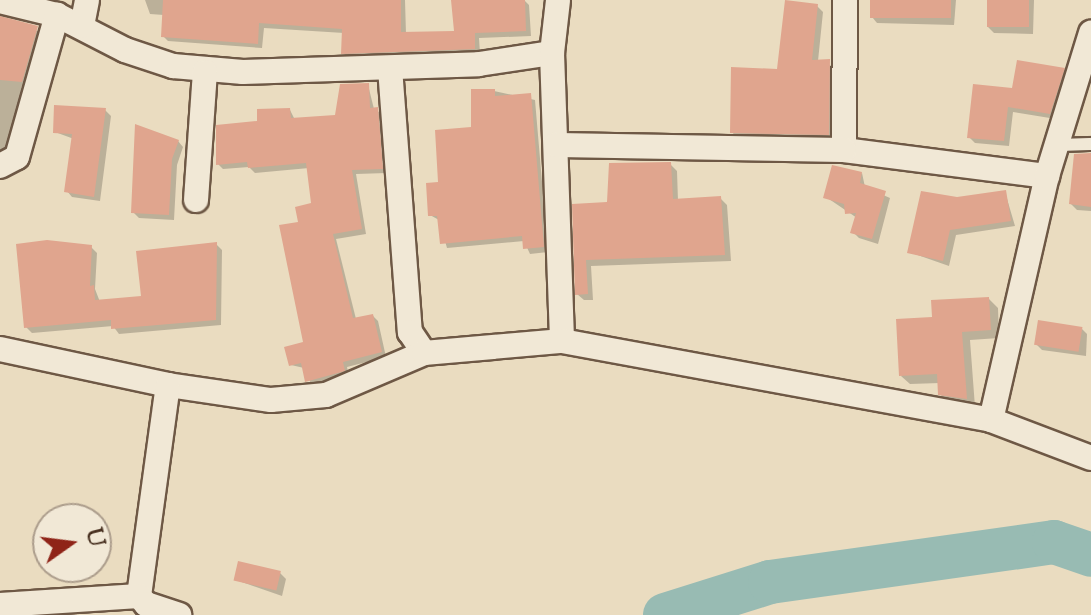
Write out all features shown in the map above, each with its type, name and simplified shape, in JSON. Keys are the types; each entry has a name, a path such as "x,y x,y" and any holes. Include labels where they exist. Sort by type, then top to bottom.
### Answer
{"street":[{"path":"82,26 87,0"},
{"path":"558,0 552,53 562,341"},
{"path":"844,150 845,0"},
{"path":"0,1 57,15 125,50 205,72 479,64 552,53"},
{"path":"0,166 17,157 57,15"},
{"path":"991,420 1047,176 1091,33"},
{"path":"390,68 410,332 424,353"},
{"path":"196,200 205,72"},
{"path":"556,145 844,150 1047,176"},
{"path":"0,349 168,385 271,400 326,395 424,353 562,341 991,420 1091,458"},
{"path":"168,385 139,596 146,604 179,615"},
{"path":"0,605 139,596"}],"lane":[{"path":"1058,145 1091,144"}],"building":[{"path":"163,0 401,0 401,32 454,31 451,0 525,0 526,31 475,33 475,49 341,54 342,29 259,23 258,44 161,37"},
{"path":"785,0 818,4 812,60 830,59 829,135 730,133 731,67 777,69"},
{"path":"870,0 951,0 951,18 870,18"},
{"path":"987,0 1029,0 1029,27 987,27"},
{"path":"0,16 38,26 22,82 0,80"},
{"path":"1017,60 1065,68 1050,114 1008,107 1004,141 967,138 973,84 1012,88"},
{"path":"369,83 370,108 378,107 383,169 352,170 362,229 333,234 353,318 373,314 382,352 343,362 345,371 305,382 301,363 289,366 284,347 303,342 279,225 298,222 295,207 311,203 306,163 248,168 247,162 216,165 216,125 257,121 257,109 290,108 291,118 335,115 340,84"},
{"path":"471,89 495,89 495,96 531,93 544,247 523,249 522,236 440,244 437,216 428,216 426,183 438,182 435,130 471,127"},
{"path":"54,105 106,108 94,197 64,192 72,134 53,133"},
{"path":"135,124 179,140 172,159 169,215 131,213"},
{"path":"1091,153 1091,207 1069,204 1074,154"},
{"path":"671,162 673,199 721,196 725,255 586,260 588,294 575,295 572,204 607,202 609,163"},
{"path":"832,165 862,172 860,183 886,191 872,239 850,233 856,213 845,214 844,204 823,198"},
{"path":"1006,190 1011,221 950,230 943,261 907,253 921,191 957,197"},
{"path":"47,240 92,245 90,286 94,285 95,300 141,296 136,251 217,242 216,320 111,329 111,320 24,328 16,244"},
{"path":"989,297 991,330 962,332 967,399 938,395 937,374 899,376 896,319 932,317 931,300"},
{"path":"1038,320 1082,327 1079,352 1034,345"},
{"path":"238,561 281,571 276,590 234,580"}],"waterway":[{"path":"665,615 770,582 1054,542 1091,555"}]}
